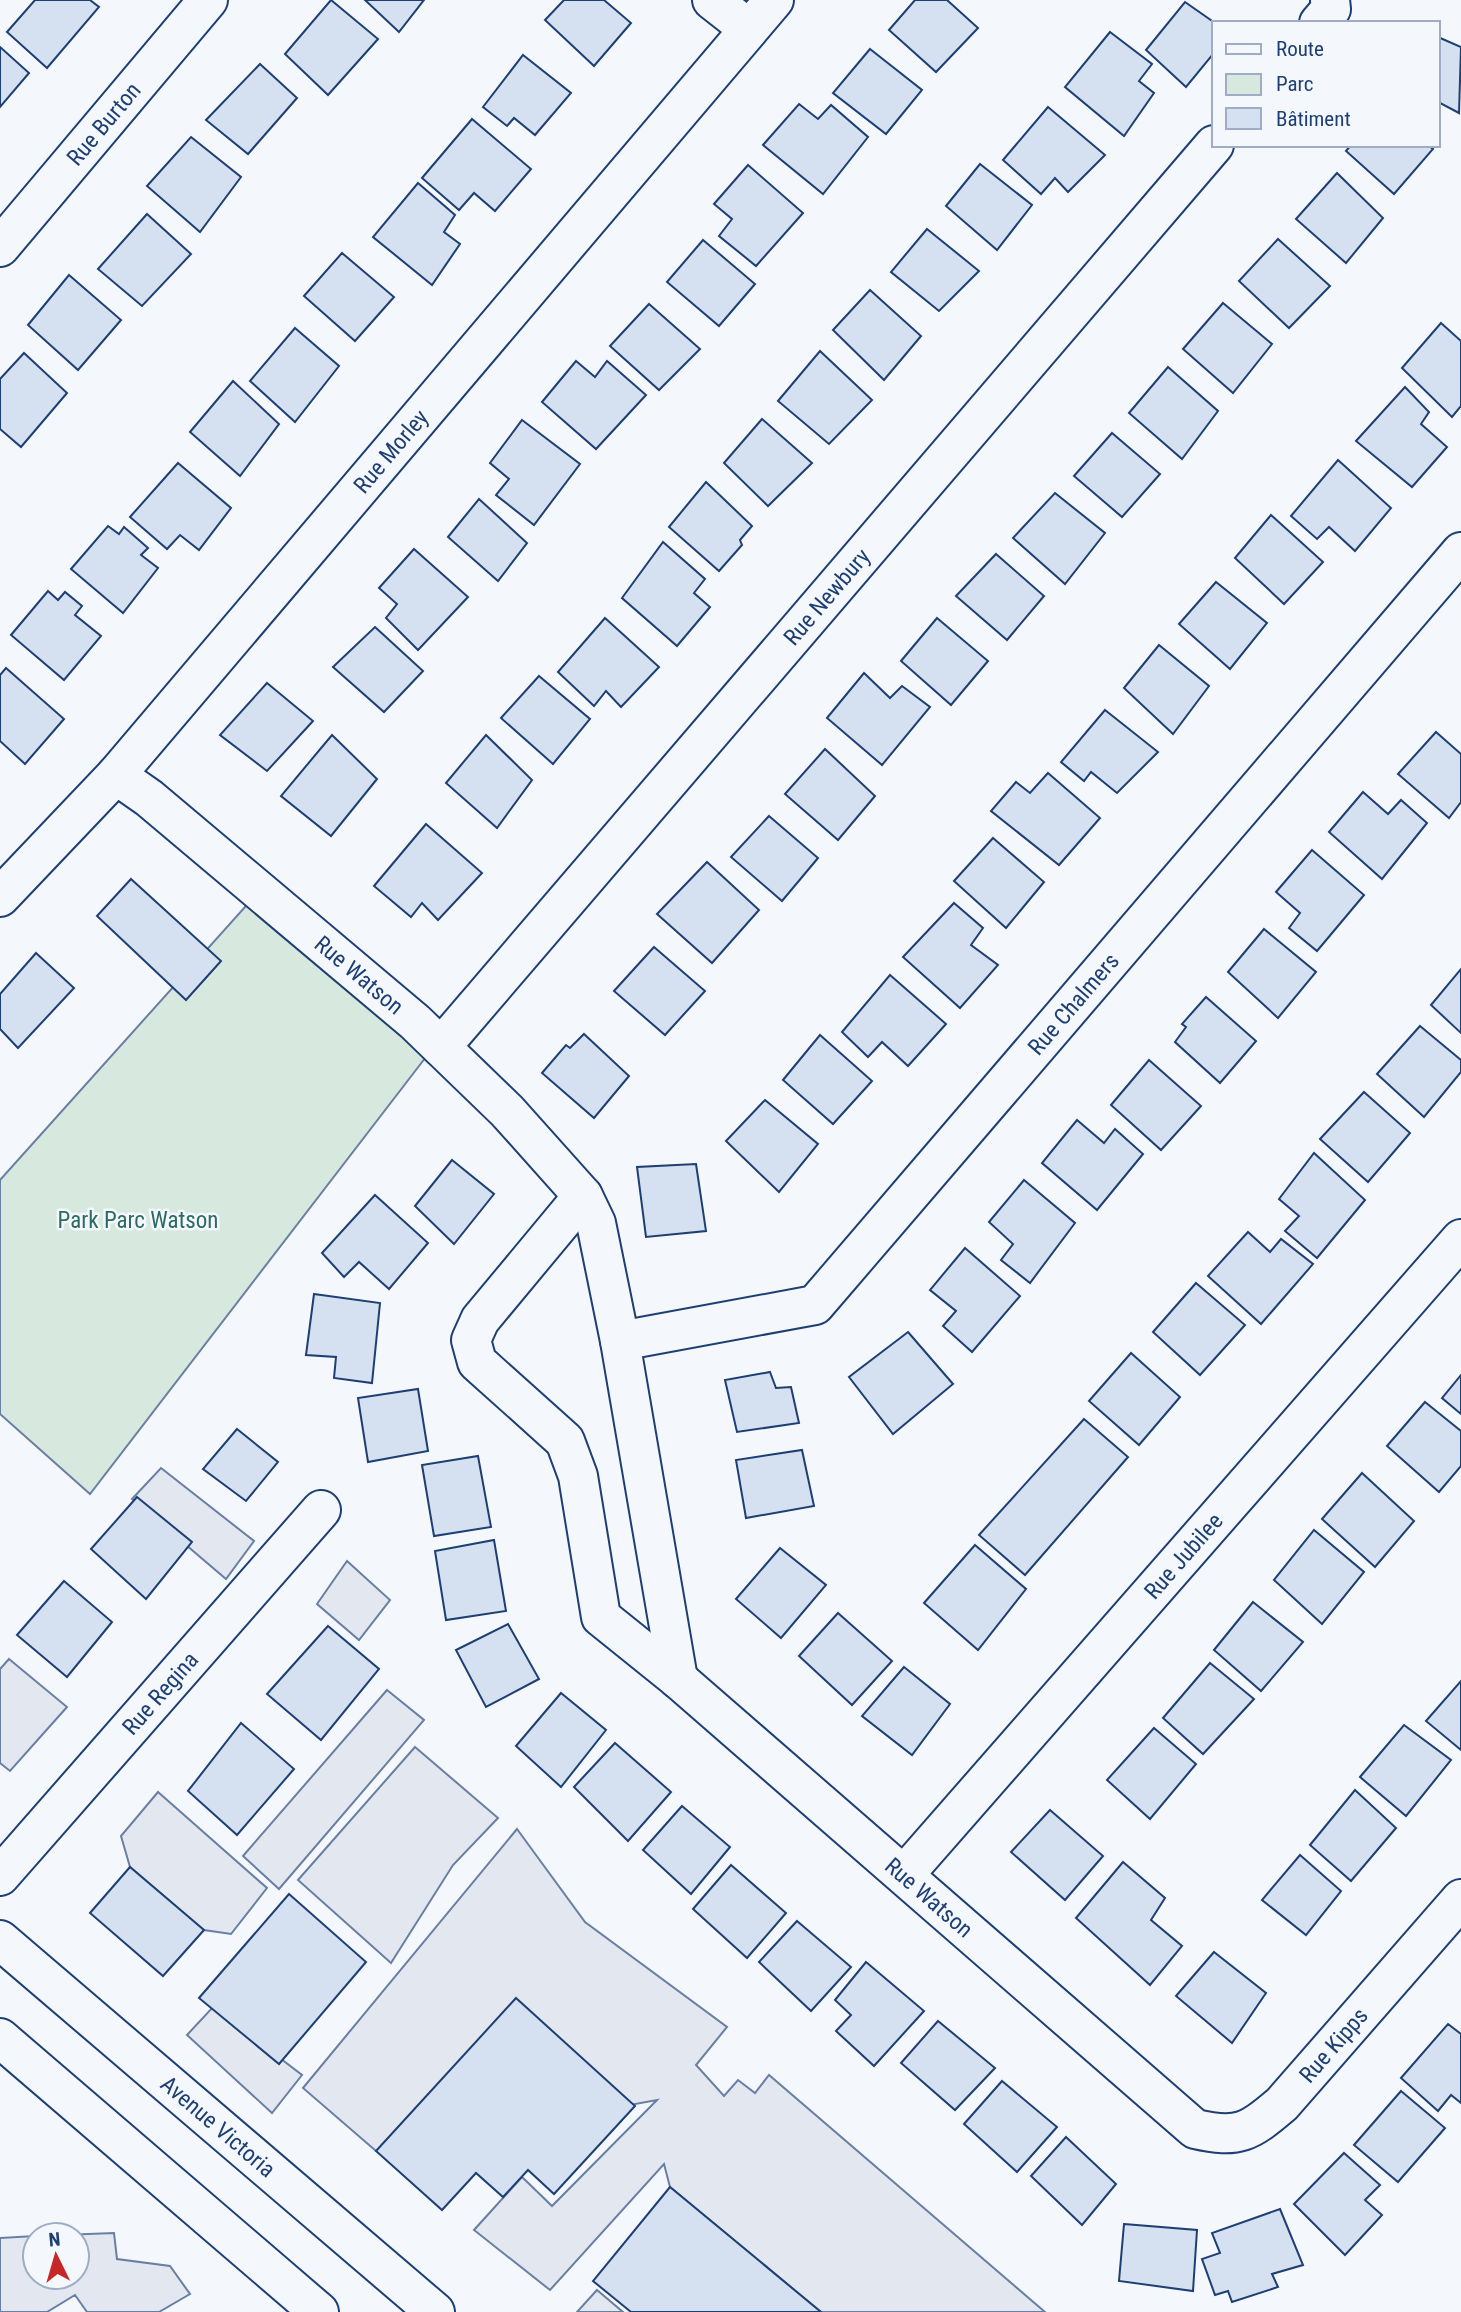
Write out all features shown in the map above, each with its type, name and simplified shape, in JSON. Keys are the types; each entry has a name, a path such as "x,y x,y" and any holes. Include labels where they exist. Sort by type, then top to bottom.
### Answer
{"street":[{"name":"Rue Burton","path":"0,247 208,0"},
{"path":"712,0 748,29"},
{"name":"Rue Morley","path":"0,897 116,775 774,0"},
{"path":"1321,21 1331,9 1330,0"},
{"name":"Rue Newbury","path":"441,1047 1212,147"},
{"name":"Rue Chalmers","path":"620,1341 815,1305 1461,552"},
{"name":"Rue Watson","path":"116,775 160,807 441,1047 507,1111 583,1196 596,1223 620,1341 678,1679"},
{"name":"Rue Watson","path":"583,1196 480,1320 471,1340 477,1362 565,1441 578,1476 601,1617 678,1679 1181,2116"},
{"name":"Rue Jubilee","path":"904,1875 1461,1239"},
{"name":"Rue Regina","path":"0,1877 321,1510"},
{"name":"Rue Kipps","path":"1181,2116 1195,2129 1220,2135 1253,2129 1282,2104 1461,1899"},
{"name":"Avenue Victoria","path":"0,1940 435,2312"},
{"path":"0,2038 319,2312"}],"green space":[{"name":"Park Parc Watson","path":"263,887 439,1040 90,1494 0,1414 0,1180"}],"shaded area":[{"path":"161,1468 254,1541 226,1579 132,1499"},
{"path":"347,1561 390,1600 359,1640 317,1604"},
{"path":"9,1659 67,1707 10,1771 0,1763 0,1669"},
{"path":"387,1690 424,1720 279,1889 243,1856"},
{"path":"415,1747 498,1818 453,1865 391,1963 298,1880"},
{"path":"158,1792 267,1888 231,1934 204,1930 130,1867 121,1836"},
{"path":"517,1829 585,1922 727,2027 696,2065 724,2096 738,2080 755,2093 769,2075 1045,2312 821,2312 670,2187 664,2164 550,2290 474,2230 522,2177 552,2206 657,2100 376,2151 303,2088"},
{"path":"213,2007 302,2075 272,2113 187,2035"},
{"path":"114,2233 117,2259 170,2266 190,2294 159,2312 87,2312 75,2295 47,2312 0,2312 0,2238 21,2237 21,2291 91,2291 91,2234"},
{"path":"597,2290 623,2312 577,2312"}],"building":[{"path":"35,0 90,0 99,7 47,68 7,32"},
{"path":"331,0 378,39 328,95 285,54"},
{"path":"365,0 424,0 399,32"},
{"path":"564,0 604,0 631,23 594,66 545,20"},
{"path":"915,0 947,0 978,28 936,72 889,30"},
{"path":"1185,2 1212,21 1212,55 1186,87 1146,50"},
{"path":"1110,32 1152,64 1139,81 1154,93 1124,136 1065,87"},
{"path":"1440,38 1461,47 1459,113 1440,103"},
{"path":"0,47 29,73 0,107"},
{"path":"870,49 922,90 886,134 833,93"},
{"path":"523,55 571,93 535,135 514,118 507,126 483,107"},
{"path":"260,64 297,98 248,154 206,120"},
{"path":"799,104 818,119 831,105 868,137 823,194 763,145"},
{"path":"1048,107 1105,155 1068,192 1055,178 1041,194 1003,160"},
{"path":"472,119 531,169 495,211 474,193 459,210 422,178"},
{"path":"191,137 241,177 200,232 147,186"},
{"path":"1349,147 1433,149 1394,194 1346,151"},
{"path":"980,164 1032,205 997,250 946,206"},
{"path":"748,165 803,213 756,266 719,236 732,219 714,204"},
{"path":"1337,173 1383,218 1346,263 1296,219"},
{"path":"418,183 455,215 444,232 460,244 432,285 373,237"},
{"path":"147,214 191,254 142,306 98,269"},
{"path":"927,229 979,271 939,311 891,272"},
{"path":"1278,239 1330,286 1289,328 1239,281"},
{"path":"703,240 755,284 719,326 667,282"},
{"path":"342,253 394,297 355,341 304,296"},
{"path":"69,275 121,320 78,370 28,325"},
{"path":"870,290 921,336 884,380 833,330"},
{"path":"1223,303 1272,344 1233,393 1183,349"},
{"path":"649,304 700,349 659,390 610,346"},
{"path":"1441,323 1461,341 1461,406 1452,417 1402,368"},
{"path":"295,328 339,366 295,422 250,381"},
{"path":"820,351 872,400 829,444 778,401"},
{"path":"24,353 67,393 21,447 0,429 0,379"},
{"path":"576,361 595,377 607,361 646,395 596,449 542,402"},
{"path":"1168,367 1218,411 1182,459 1129,413"},
{"path":"233,381 279,424 240,476 190,432"},
{"path":"1405,387 1429,412 1421,424 1447,447 1412,487 1356,441"},
{"path":"762,419 812,463 768,506 724,463"},
{"path":"522,420 580,464 534,525 496,495 509,479 490,463"},
{"path":"1112,433 1160,474 1122,517 1074,476"},
{"path":"1338,460 1391,508 1355,551 1329,527 1317,539 1291,516"},
{"path":"178,463 231,508 199,550 180,535 167,549 130,517"},
{"path":"706,482 752,526 740,540 742,545 719,571 669,527"},
{"path":"1055,493 1105,533 1065,584 1013,538"},
{"path":"479,499 527,543 498,581 448,537"},
{"path":"1271,515 1323,562 1284,604 1235,558"},
{"path":"108,526 119,534 124,527 148,548 141,555 158,568 123,613 71,569"},
{"path":"663,542 705,579 694,593 710,607 677,646 622,598"},
{"path":"414,549 468,597 418,650 386,618 397,604 379,588"},
{"path":"996,554 1044,596 1007,640 956,596"},
{"path":"1216,582 1267,623 1230,669 1179,624"},
{"path":"48,591 58,600 65,592 82,606 75,615 101,636 64,680 11,635"},
{"path":"605,618 659,667 621,707 606,691 594,706 558,672"},
{"path":"937,618 988,661 951,705 901,661"},
{"path":"375,627 423,671 384,712 333,667"},
{"path":"1159,645 1209,686 1173,734 1124,688"},
{"path":"6,668 64,719 25,764 0,741 0,675"},
{"path":"864,673 890,698 902,686 930,707 882,765 827,718"},
{"path":"539,676 590,719 553,764 501,718"},
{"path":"267,683 313,721 267,771 220,735"},
{"path":"1105,710 1158,752 1117,793 1091,772 1084,781 1061,762"},
{"path":"1436,732 1461,754 1461,802 1449,818 1398,774"},
{"path":"332,735 377,779 331,836 281,796"},
{"path":"486,735 532,780 497,828 446,783"},
{"path":"825,749 875,796 838,840 785,794"},
{"path":"1048,773 1100,818 1059,865 991,811 1016,782 1030,793"},
{"path":"1363,792 1388,814 1401,800 1427,823 1382,879 1329,832"},
{"path":"769,816 818,858 782,901 731,857"},
{"path":"426,824 482,873 438,920 422,903 411,917 374,886"},
{"path":"993,838 1044,882 1006,928 954,881"},
{"path":"1312,850 1364,895 1317,951 1289,928 1300,913 1276,892"},
{"path":"707,862 759,910 712,963 657,914"},
{"path":"131,879 221,961 186,1000 97,916"},
{"path":"954,903 983,928 971,945 998,965 960,1008 903,957"},
{"path":"1264,929 1316,972 1278,1018 1228,972"},
{"path":"654,947 705,991 665,1035 614,991"},
{"path":"36,953 74,988 18,1048 0,1029 0,994"},
{"path":"1461,969 1461,1033 1431,1005"},
{"path":"890,975 946,1024 908,1066 882,1042 868,1057 842,1032"},
{"path":"1206,997 1256,1041 1220,1083 1175,1042 1186,1027 1182,1024"},
{"path":"1420,1026 1461,1060 1461,1072 1424,1117 1377,1074"},
{"path":"584,1034 629,1076 594,1118 542,1073 566,1045 570,1048"},
{"path":"820,1035 872,1081 833,1124 783,1080"},
{"path":"1149,1060 1201,1106 1161,1150 1111,1105"},
{"path":"1364,1092 1410,1133 1368,1182 1320,1139"},
{"path":"765,1100 818,1144 779,1192 726,1141"},
{"path":"1077,1120 1104,1143 1115,1129 1143,1154 1097,1210 1042,1163"},
{"path":"1314,1153 1365,1200 1317,1258 1285,1231 1299,1216 1279,1199"},
{"path":"452,1160 494,1194 454,1244 415,1206"},
{"path":"696,1164 706,1231 646,1237 637,1167"},
{"path":"1024,1180 1075,1223 1030,1283 1001,1260 1013,1244 989,1222"},
{"path":"375,1195 428,1243 389,1289 359,1262 344,1277 322,1253"},
{"path":"1248,1232 1270,1252 1281,1239 1313,1264 1261,1324 1208,1276"},
{"path":"965,1248 1020,1296 972,1352 943,1326 956,1311 930,1290"},
{"path":"1196,1283 1245,1325 1200,1375 1153,1332"},
{"path":"314,1294 380,1303 372,1383 334,1378 336,1357 306,1355"},
{"path":"908,1332 953,1384 893,1434 849,1377"},
{"path":"1131,1353 1180,1397 1139,1445 1089,1401"},
{"path":"770,1372 776,1388 791,1387 799,1423 737,1432 725,1380"},
{"path":"1461,1375 1461,1414 1442,1398"},
{"path":"418,1389 428,1451 368,1462 358,1398"},
{"path":"1425,1402 1461,1431 1461,1466 1439,1492 1387,1446"},
{"path":"1084,1419 1128,1457 1025,1575 979,1535"},
{"path":"237,1429 278,1462 246,1501 203,1469"},
{"path":"802,1450 814,1506 746,1518 736,1460"},
{"path":"478,1456 491,1527 434,1536 422,1465"},
{"path":"1362,1473 1414,1521 1375,1567 1322,1519"},
{"path":"137,1497 192,1542 146,1599 91,1549"},
{"path":"1314,1530 1364,1572 1322,1624 1274,1580"},
{"path":"494,1540 506,1611 446,1620 435,1551"},
{"path":"975,1545 1026,1589 978,1650 924,1603"},
{"path":"780,1548 826,1585 781,1638 736,1599"},
{"path":"64,1581 112,1622 67,1677 17,1635"},
{"path":"1253,1602 1303,1642 1261,1691 1214,1650"},
{"path":"838,1613 892,1661 852,1705 799,1656"},
{"path":"508,1624 539,1679 486,1707 456,1650"},
{"path":"328,1626 379,1669 321,1740 267,1694"},
{"path":"1210,1663 1254,1699 1203,1754 1163,1718"},
{"path":"904,1667 950,1704 912,1755 862,1716"},
{"path":"1461,1681 1461,1750 1426,1721"},
{"path":"561,1693 606,1730 561,1787 516,1746"},
{"path":"241,1723 294,1769 237,1835 188,1791"},
{"path":"1404,1725 1451,1760 1406,1816 1360,1777"},
{"path":"1154,1728 1196,1764 1150,1819 1107,1780"},
{"path":"615,1743 671,1792 628,1841 574,1787"},
{"path":"1355,1790 1396,1828 1351,1881 1310,1845"},
{"path":"682,1806 730,1847 691,1894 643,1850"},
{"path":"1050,1810 1103,1856 1065,1900 1011,1852"},
{"path":"1300,1855 1341,1891 1306,1935 1262,1900"},
{"path":"1123,1862 1165,1898 1151,1920 1182,1946 1150,1985 1076,1918"},
{"path":"731,1865 786,1913 747,1958 693,1909"},
{"path":"130,1867 204,1930 163,1976 90,1913"},
{"path":"289,1894 366,1962 279,2064 199,1998"},
{"path":"797,1921 851,1967 811,2011 759,1962"},
{"path":"1214,1952 1266,1993 1232,2043 1176,1996"},
{"path":"866,1962 924,2011 874,2066 836,2031 851,2015 835,2000"},
{"path":"516,1998 635,2106 554,2194 528,2170 503,2197 476,2173 442,2210 376,2151"},
{"path":"938,2021 995,2068 955,2110 901,2063"},
{"path":"1448,2024 1461,2034 1461,2103 1451,2095 1438,2111 1401,2078"},
{"path":"1002,2081 1057,2127 1017,2172 964,2124"},
{"path":"1401,2091 1445,2128 1398,2182 1354,2145"},
{"path":"1066,2137 1116,2184 1082,2225 1031,2176"},
{"path":"1344,2153 1380,2185 1365,2200 1382,2215 1345,2255 1294,2204"},
{"path":"670,2187 821,2312 631,2312 593,2281"},
{"path":"1280,2209 1303,2265 1272,2274 1278,2287 1232,2302 1228,2291 1215,2295 1202,2259 1220,2253 1212,2233"},
{"path":"1124,2224 1197,2230 1193,2291 1119,2281"}]}
